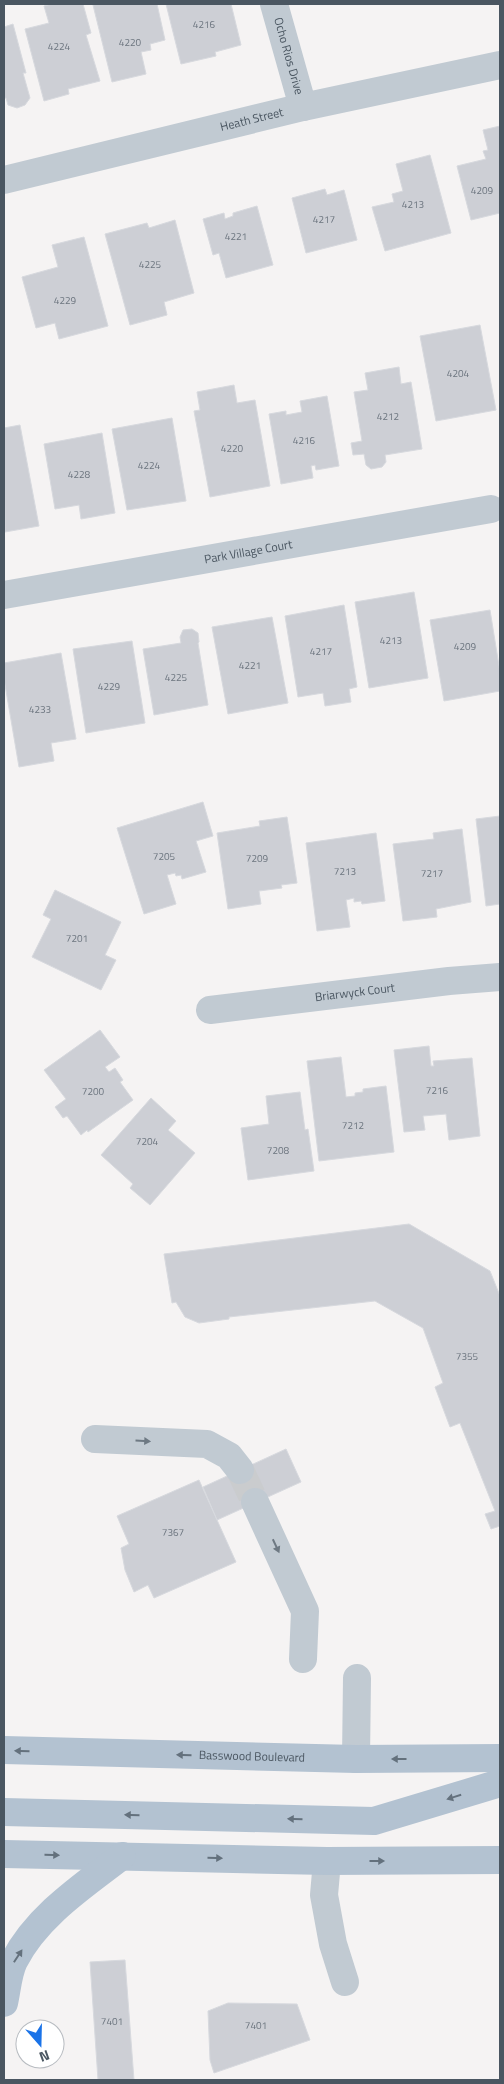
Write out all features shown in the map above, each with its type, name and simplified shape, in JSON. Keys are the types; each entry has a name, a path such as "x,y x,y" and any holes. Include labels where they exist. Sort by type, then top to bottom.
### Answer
{"main road":[{"name":"Basswood Boulevard","path":"4,1750 356,1759 500,1758"},
{"path":"4,1812 374,1821 500,1783"},
{"path":"4,1854 328,1861 500,1860"},
{"path":"4,2002 13,1962 35,1932 61,1903 122,1856"}],"street":[{"name":"Ocho Rios Drive","path":"274,4 303,107"},
{"name":"Heath Street","path":"4,180 303,107 500,65"},
{"name":"Park Village Court","path":"4,595 491,509"},
{"name":"Briarwyck Court","path":"210,1010 449,981 500,977"},
{"path":"95,1439 207,1444 229,1456 240,1470"},
{"path":"255,1502 306,1611 303,1659"},
{"path":"356,1678 356,1759"},
{"path":"328,1861 324,1896 333,1944 345,1982"}],"building":[{"path":"52,4 83,4 91,33 86,35 100,81 68,89 69,94 44,101 25,29 49,23 44,6"},
{"path":"157,4 165,40 150,44 151,50 141,52 146,74 112,82 93,5"},
{"path":"166,4 231,4 241,45 215,52 216,56 181,64"},
{"path":"13,24 26,73 23,73 30,98 25,105 17,108 8,105 6,98 4,98 4,27"},
{"path":"500,126 500,213 471,220 457,166 486,159 483,151 488,150 483,130"},
{"path":"430,155 451,233 385,251 372,207 394,202 392,194 403,191 396,164"},
{"path":"325,189 327,195 344,190 357,240 306,253 292,198"},
{"path":"257,206 273,265 226,278 219,253 213,255 203,219 224,213 225,219 233,216 233,213"},
{"path":"175,220 194,293 164,302 167,315 130,325 105,234 147,223 149,228"},
{"path":"84,237 108,326 59,339 55,323 36,328 22,277 58,267 52,245"},
{"path":"480,325 496,410 436,421 420,336"},
{"path":"399,367 401,384 411,382 422,449 385,455 386,462 382,467 371,469 366,465 364,454 353,455 351,443 362,441 354,392 368,390 365,373"},
{"path":"234,385 237,403 255,400 270,486 210,497 194,411 200,410 197,392"},
{"path":"327,396 339,466 316,470 315,465 311,466 313,478 281,484 269,414 286,411 286,415 302,412 300,401"},
{"path":"172,418 186,501 127,510 112,429"},
{"path":"20,425 39,526 5,532 4,428"},
{"path":"102,433 115,513 81,519 79,505 55,509 44,444"},
{"path":"414,592 428,678 369,688 355,602"},
{"path":"344,605 357,687 349,689 351,702 325,706 323,693 298,697 285,616"},
{"path":"490,610 500,672 500,691 444,701 430,620"},
{"path":"272,617 288,703 228,714 212,627"},
{"path":"192,629 198,633 208,705 154,715 143,649 181,643 180,637 183,630"},
{"path":"132,641 145,723 86,733 73,649"},
{"path":"61,653 76,739 51,743 54,761 19,767 4,679 4,663"},
{"path":"203,802 213,836 196,841 206,872 182,879 181,875 176,876 175,873 167,875 176,904 144,914 117,828"},
{"path":"500,816 500,904 486,906 476,819"},
{"path":"287,817 297,883 281,885 282,888 259,891 261,904 228,909 217,833 260,826 259,821"},
{"path":"462,829 471,902 436,909 437,917 403,921 393,844 434,839 433,833"},
{"path":"376,833 385,901 362,904 361,901 354,902 354,898 346,900 350,927 317,931 306,843"},
{"path":"55,890 121,922 105,955 116,960 101,990 32,957 51,919 43,915"},
{"path":"100,1030 120,1057 105,1067 109,1072 115,1068 123,1080 120,1082 133,1100 81,1135 67,1116 63,1118 55,1107 66,1099 44,1070"},
{"path":"429,1046 431,1066 434,1066 433,1061 472,1058 480,1136 449,1140 446,1114 423,1116 425,1130 404,1132 394,1050"},
{"path":"341,1057 346,1097 355,1096 355,1093 363,1092 363,1089 386,1086 394,1152 319,1161 307,1061"},
{"path":"300,1092 305,1130 308,1129 314,1171 248,1180 241,1128 269,1124 266,1096"},
{"path":"151,1098 176,1121 168,1130 195,1153 150,1205 130,1188 133,1184 101,1155"},
{"path":"409,1224 490,1271 500,1296 500,1526 491,1529 485,1514 495,1511 460,1423 450,1427 435,1387 443,1383 423,1328 375,1301 229,1317 229,1319 199,1323 185,1317 176,1302 172,1303 164,1254"},
{"path":"286,1449 301,1482 217,1520 203,1487"},
{"path":"199,1480 236,1562 154,1598 148,1585 134,1592 125,1570 121,1548 129,1544 117,1516"},
{"path":"125,1960 134,2080 98,2080 90,1962"},
{"path":"228,2003 297,2004 310,2040 214,2073 210,2060 208,2011"}],"tunnel":[{"path":"240,1470 255,1502"}]}
